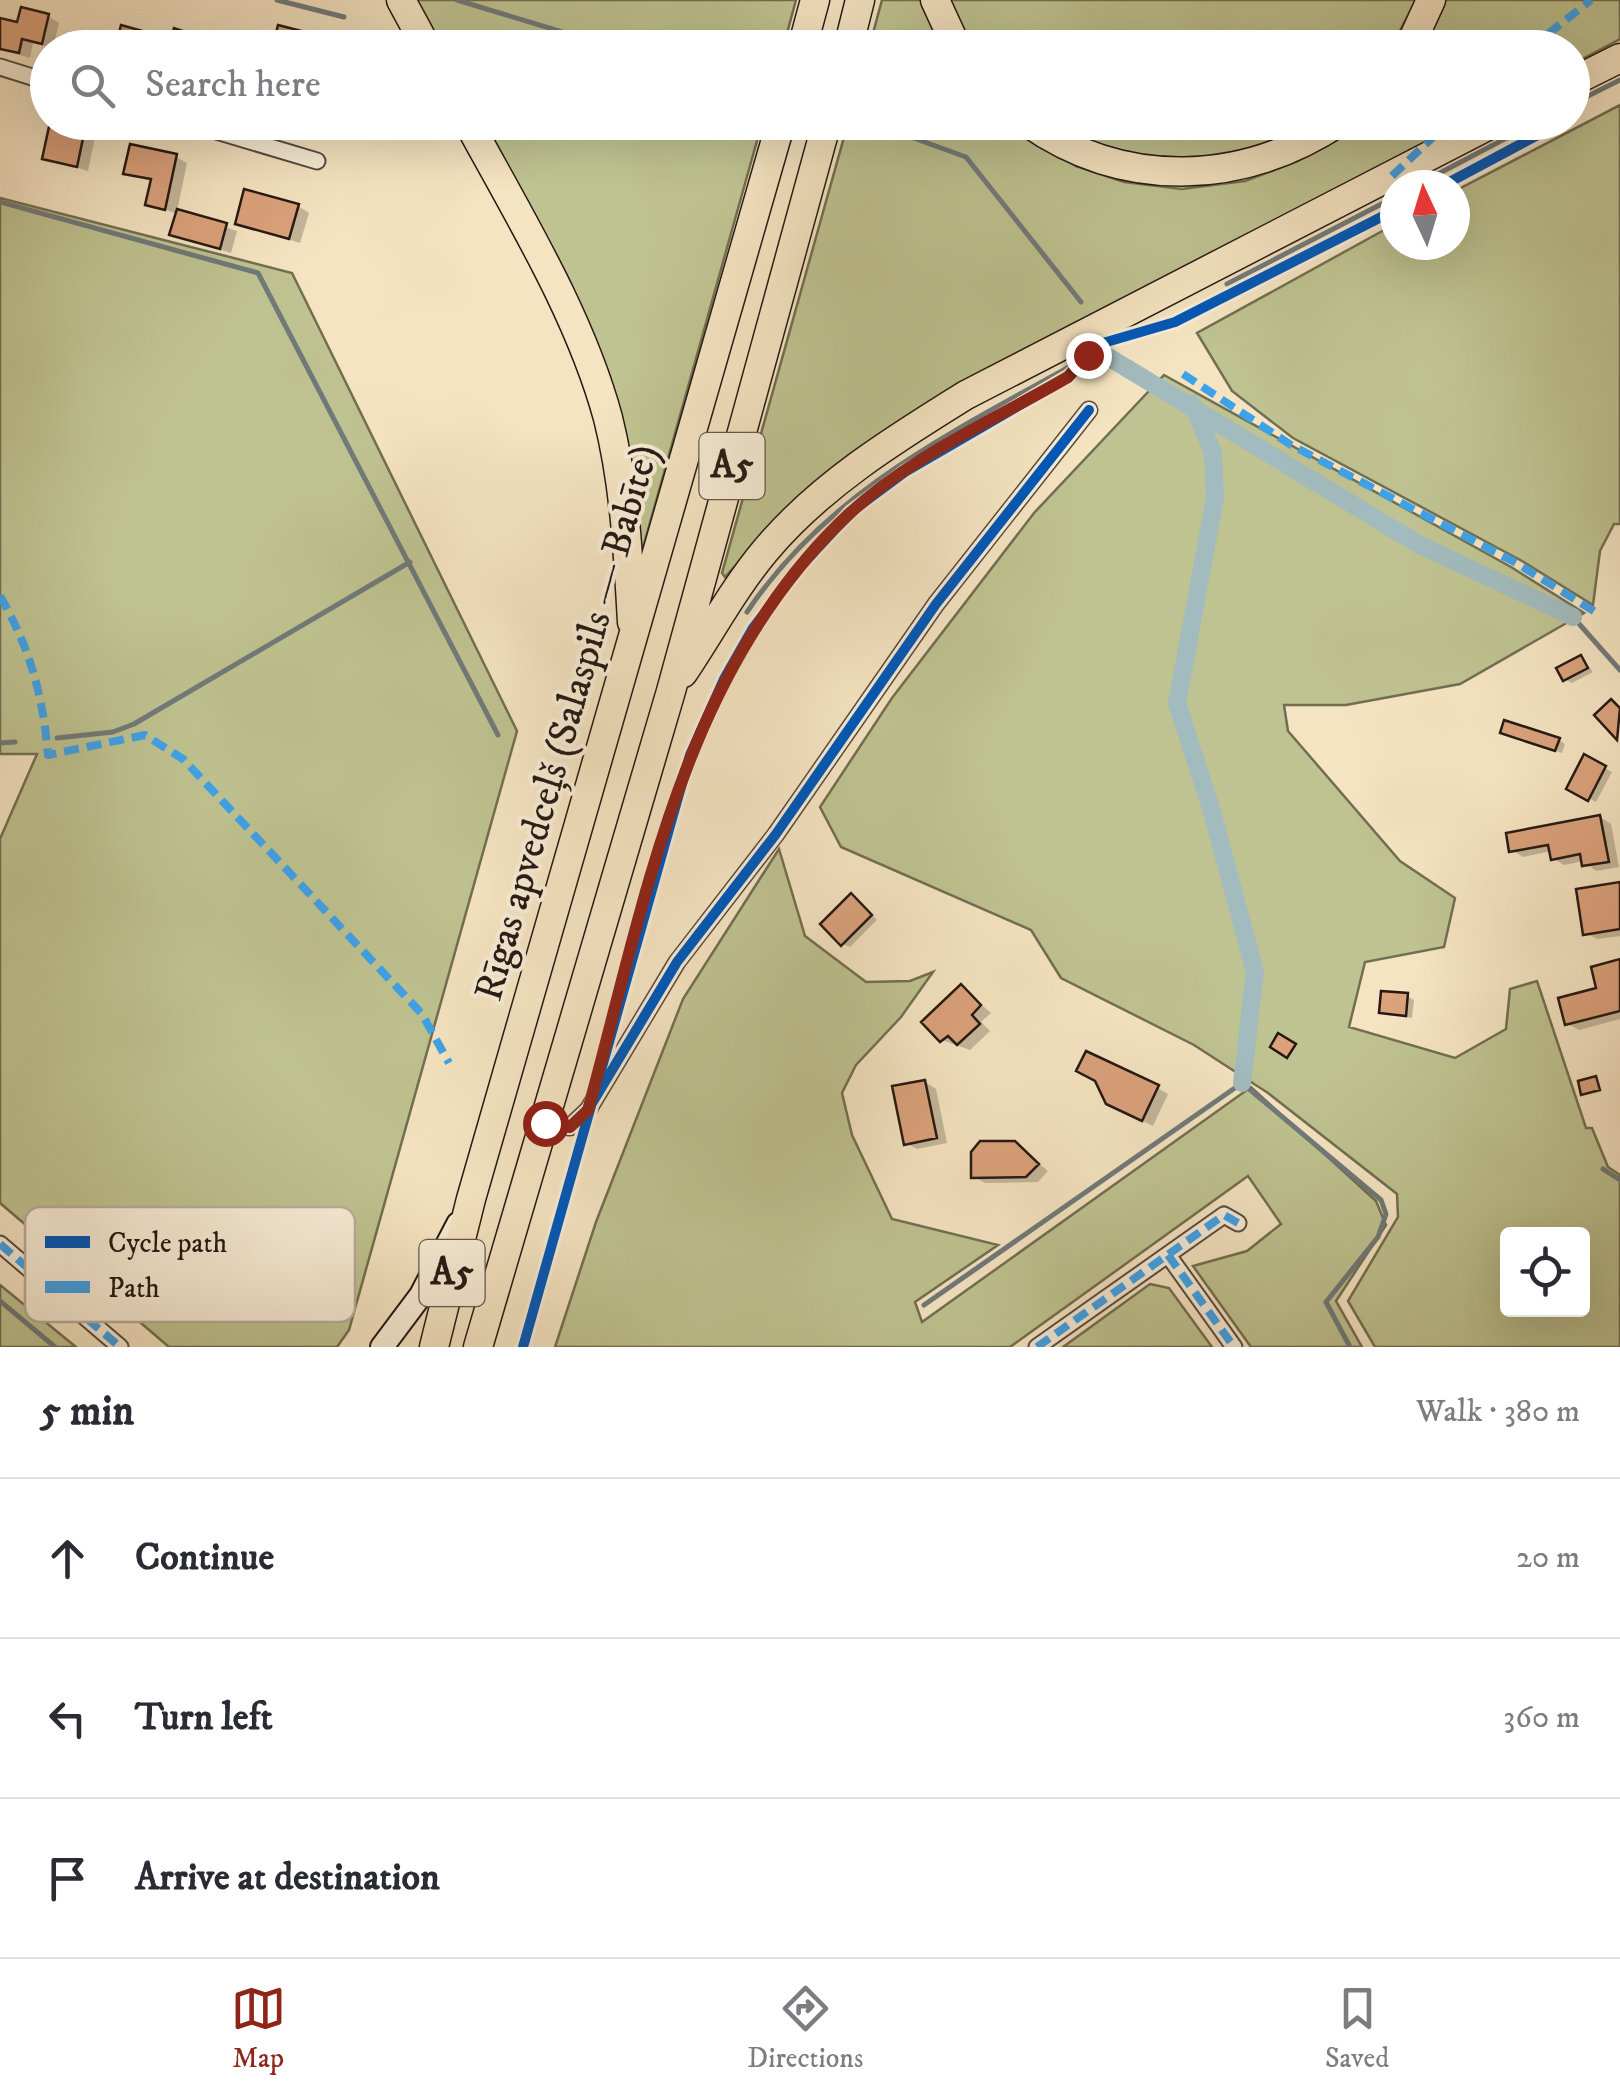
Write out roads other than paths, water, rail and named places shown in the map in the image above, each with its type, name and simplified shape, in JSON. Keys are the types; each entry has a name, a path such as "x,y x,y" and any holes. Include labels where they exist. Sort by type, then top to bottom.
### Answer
{"highway":[{"path":"401,0 417,30"},
{"path":"807,30 815,0"},
{"path":"852,30 860,0"},
{"path":"935,0 949,30"},
{"path":"1417,30 1431,0"},
{"path":"1590,73 1620,58"},
{"path":"477,140 554,285 607,417 626,510 633,648"},
{"name":"Rīgas apvedceļš (Salaspils — Babīte)","path":"434,1347 471,1198 633,648 776,140"},
{"name":"A5","path":"478,1347 671,690 822,140"},
{"path":"1054,140 1110,164 1169,174 1242,167 1309,140"},
{"path":"671,690 765,551 839,482 897,438 966,395 1460,140"}],"main road":[{"path":"382,1347 421,1295 471,1198"}],"street":[{"path":"0,68 30,77"},
{"path":"246,140 317,161"},
{"path":"545,1123 570,1127 588,1110 678,962 776,834 936,604 1089,410"},
{"path":"1037,1347 1224,1215 1238,1223"},
{"path":"0,1244 25,1265"},
{"path":"1168,1255 1234,1347"},
{"path":"91,1322 120,1347"}],"waterway":[{"path":"277,0 344,17"},
{"path":"457,0 556,30"},
{"path":"1590,95 1620,80"},
{"path":"919,140 966,157 1081,302"},
{"path":"1446,170 1503,140"},
{"path":"0,202 258,273 498,735"},
{"path":"1227,284 1380,205"},
{"path":"1110,358 1418,544 1573,617"},
{"path":"747,612 779,570 852,500 936,442 1071,366"},
{"path":"1192,404 1213,452 1215,498 1177,703 1211,808 1255,972 1242,1083"},
{"path":"57,738 113,732 134,724 410,562"},
{"path":"1573,617 1620,670"},
{"path":"0,743 15,742"},
{"path":"924,1305 1242,1083 1381,1200 1386,1214 1378,1237 1326,1302 1350,1347"},
{"path":"1603,1169 1620,1180"},
{"path":"0,1301 25,1322"},
{"path":"25,1322 55,1347"}]}
